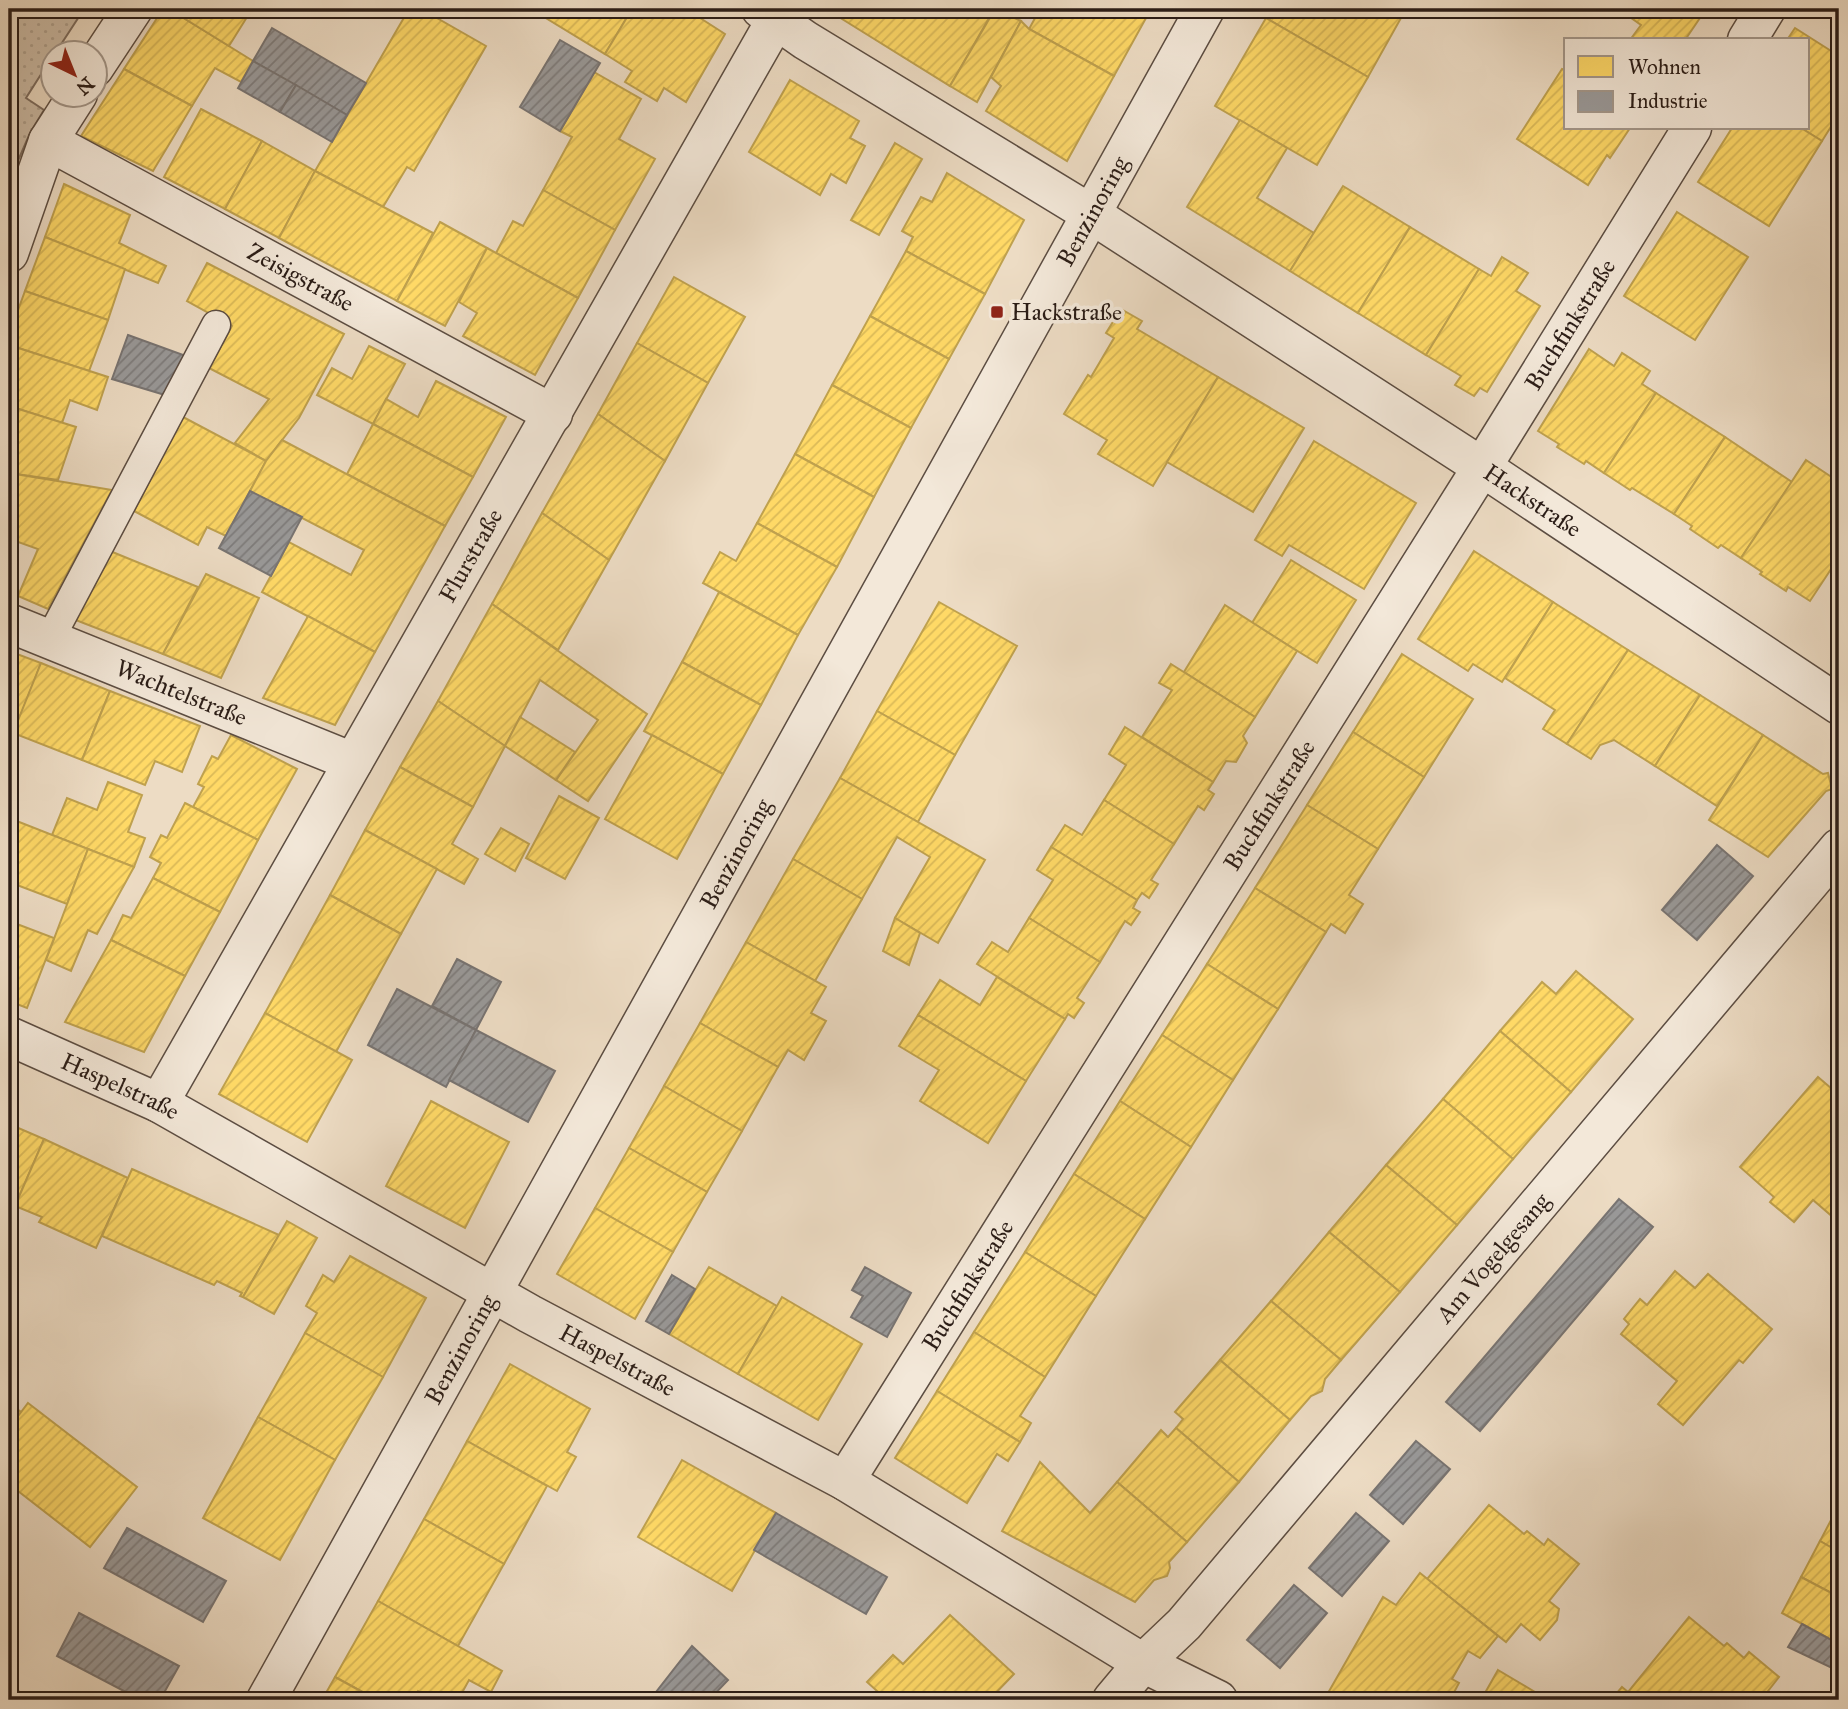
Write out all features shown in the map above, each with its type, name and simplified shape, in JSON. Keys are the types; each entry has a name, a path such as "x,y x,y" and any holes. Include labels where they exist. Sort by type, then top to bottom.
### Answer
{"street":[{"path":"108,46 132,9"},
{"name":"Benzinoring","path":"266,1700 1205,9"},
{"path":"1748,38 1766,9"},
{"name":"Hackstraße","path":"773,12 805,40 1091,214 1482,467 1839,705"},
{"name":"Flurstraße","path":"159,1103 553,414 773,12"},
{"path":"9,253 48,141 69,108"},
{"name":"Buchfinkstraße","path":"845,1481 1691,130"},
{"name":"Zeisigstraße","path":"48,141 553,414"},
{"name":"Wachtelstraße","path":"9,623 353,762"},
{"name":"Am Vogelgesang","path":"1112,1700 1143,1663 1184,1624 1839,848"},
{"name":"Haspelstraße","path":"9,1036 159,1103 530,1314 845,1481 1143,1663 1217,1700"}],"lane":[{"path":"50,639 216,325"}],"shaded area":[{"path":"11,9 84,9 65,38 38,38 38,79 26,98 44,110 30,133 14,170 9,168"}],"building: Wohnen":[{"path":"163,9 169,9 253,61 241,82 215,68 192,106 124,69"},
{"path":"169,9 252,9 229,46"},
{"path":"409,9 421,9 486,46 414,171 407,167 383,207 315,171"},
{"path":"531,9 632,9 605,54"},
{"path":"632,9 686,9 725,34 686,102 664,88 657,101 625,82 632,71 605,54"},
{"path":"837,9 985,9 992,13 950,86 834,14"},
{"path":"995,9 1021,21 977,102 950,86"},
{"path":"1040,9 1151,9 1114,76 1029,29"},
{"path":"1271,9 1406,9 1368,77 1266,18"},
{"path":"1706,9 1686,38 1631,38 1641,25 1620,10"},
{"path":"1266,18 1368,77 1317,165 1215,106"},
{"path":"1021,21 1029,29 1114,76 1067,161 986,111 1001,86 991,77"},
{"path":"1795,28 1839,56 1839,114 1822,141 1804,130 1810,130 1810,38 1788,38"},
{"path":"124,69 192,106 153,171 81,136 99,108 108,108 108,94"},
{"path":"1562,69 1564,130 1629,130 1610,158 1607,155 1588,185 1517,139"},
{"path":"594,72 641,99 619,139 655,159 615,230 543,190 572,137 560,131"},
{"path":"790,80 859,121 850,138 865,146 846,183 831,174 820,195 749,152"},
{"path":"201,109 262,141 225,209 164,177"},
{"path":"1240,120 1287,148 1257,198 1314,233 1290,271 1187,207"},
{"path":"1731,130 1804,130 1822,141 1769,226 1698,182"},
{"path":"262,141 315,171 279,238 225,209"},
{"path":"895,143 922,159 879,235 851,220"},
{"path":"315,171 433,233 397,301 279,238"},
{"path":"947,173 1024,220 985,294 906,251 913,237 902,231 921,197 932,202"},
{"path":"64,184 130,215 119,243 166,266 158,283 45,237"},
{"path":"1343,186 1410,227 1358,313 1290,271"},
{"path":"543,190 615,230 578,298 496,253 513,221 523,226"},
{"path":"1677,212 1748,257 1695,340 1624,296"},
{"path":"440,222 487,248 445,326 397,301"},
{"path":"1410,227 1479,269 1426,355 1358,313"},
{"path":"45,237 125,269 108,320 25,291"},
{"path":"487,248 578,298 535,375 463,336 477,313 459,302"},
{"path":"906,251 985,294 949,359 870,316"},
{"path":"1502,257 1528,273 1516,291 1540,306 1487,392 1480,388 1474,396 1455,385 1461,376 1426,355 1479,269 1491,276"},
{"path":"207,263 344,334 299,418 266,461 235,443 269,399 209,368 232,326 187,301"},
{"path":"674,277 745,317 708,383 637,343"},
{"path":"25,291 108,320 89,371 9,345 9,335"},
{"path":"1121,309 1142,321 1137,329 1218,377 1153,486 1098,454 1107,440 1064,414 1088,375 1091,377 1114,338 1106,333"},
{"path":"870,316 949,359 911,428 832,385"},
{"path":"637,343 708,383 665,461 598,414"},
{"path":"9,345 108,377 97,410 70,400 62,423 9,406"},
{"path":"369,346 405,364 373,424 317,395 332,368 352,379"},
{"path":"1589,349 1614,366 1622,353 1650,371 1642,384 1656,393 1604,473 1557,447 1559,444 1538,431"},
{"path":"1218,377 1304,428 1253,512 1167,462"},
{"path":"436,381 506,417 473,477 373,424 386,399 418,417"},
{"path":"832,385 911,428 874,497 795,454"},
{"path":"1656,393 1725,437 1674,514 1604,473"},
{"path":"9,406 76,427 58,480 9,473"},
{"path":"598,414 665,461 609,560 542,513"},
{"path":"183,417 266,461 226,536 207,527 198,545 134,511"},
{"path":"373,424 473,477 445,526 347,474"},
{"path":"1725,437 1792,482 1741,558 1721,545 1718,548 1674,514"},
{"path":"282,440 445,526 375,652 262,592 289,542 351,575 364,550 250,491 266,461"},
{"path":"1314,441 1416,503 1364,589 1289,545 1282,556 1255,540"},
{"path":"795,454 874,497 837,567 757,523"},
{"path":"1806,460 1839,482 1839,557 1810,601 1788,587 1786,591 1741,558"},
{"path":"9,473 112,490 48,609 18,596 38,549 10,539 9,542"},
{"path":"542,513 609,560 558,650 492,604"},
{"path":"757,523 837,567 798,635 703,583 720,552 736,561"},
{"path":"110,551 198,587 163,654 73,619"},
{"path":"1474,551 1553,602 1502,682 1473,664 1468,671 1418,639"},
{"path":"1291,560 1356,600 1317,663 1252,623"},
{"path":"206,574 259,598 221,678 163,654"},
{"path":"719,592 798,635 761,705 682,662"},
{"path":"939,602 1017,646 955,755 877,711"},
{"path":"1553,602 1628,650 1567,744 1543,729 1555,710 1505,678"},
{"path":"492,604 647,714 588,801 556,780 598,720 540,680 505,746 438,701"},
{"path":"1225,605 1297,651 1255,717 1184,672"},
{"path":"308,616 375,652 335,725 263,698"},
{"path":"1628,650 1700,695 1655,766 1614,740 1600,745 1591,759 1567,744"},
{"path":"9,651 41,663 9,745"},
{"path":"1402,654 1473,699 1424,777 1353,732"},
{"path":"682,662 761,705 723,774 644,731"},
{"path":"41,663 110,691 82,760 13,733"},
{"path":"1171,664 1255,717 1243,736 1247,743 1236,762 1226,761 1213,782 1142,737 1172,690 1159,683"},
{"path":"110,691 200,726 182,772 155,761 145,785 82,760"},
{"path":"1700,695 1763,735 1717,806 1655,766"},
{"path":"438,701 505,746 473,807 400,767"},
{"path":"877,711 955,755 918,822 840,778"},
{"path":"520,717 575,752 556,780 505,746"},
{"path":"1125,727 1213,782 1208,790 1214,794 1204,810 1198,806 1174,844 1104,800 1126,765 1109,754"},
{"path":"1353,732 1424,777 1378,849 1307,805"},
{"path":"231,735 297,769 258,840 193,807 204,787 198,784 212,756 218,759"},
{"path":"652,735 723,774 677,859 605,819"},
{"path":"1763,735 1823,774 1828,773 1832,789 1826,791 1768,857 1709,820"},
{"path":"400,767 473,807 452,844 478,859 464,884 365,830"},
{"path":"840,778 985,860 938,943 895,918 930,857 897,837 862,899 793,859"},
{"path":"108,782 142,795 128,832 145,838 134,867 52,835 67,798 97,810"},
{"path":"559,796 599,818 565,879 526,858"},
{"path":"1104,800 1174,844 1151,880 1158,884 1149,898 1142,893 1137,900 1051,847 1065,825 1082,835"},
{"path":"185,803 258,840 220,912 153,878 161,863 150,857 161,835 167,838"},
{"path":"1307,805 1378,849 1349,895 1363,904 1345,933 1331,924 1326,932 1255,888"},
{"path":"9,818 88,849 67,904 9,882"},
{"path":"501,828 529,844 515,871 485,854"},
{"path":"365,830 437,869 401,934 330,895"},
{"path":"1051,847 1137,900 1133,908 1140,912 1131,925 1125,921 1100,962 1029,918 1053,880 1037,870"},
{"path":"88,849 134,867 97,934 88,930 71,971 46,960"},
{"path":"793,859 862,899 815,981 746,942"},
{"path":"153,878 220,912 185,976 111,940 123,915 131,918"},
{"path":"1255,888 1326,932 1278,1009 1207,964"},
{"path":"330,895 401,934 336,1052 265,1013"},
{"path":"895,918 920,933 909,965 883,951"},
{"path":"1029,918 1100,962 1077,998 1084,1003 1074,1018 1068,1014 1065,1019 977,964 992,942 1008,952"},
{"path":"9,921 54,938 27,1008 9,1001"},
{"path":"111,940 185,976 144,1052 65,1022"},
{"path":"746,942 826,987 811,1013 826,1021 804,1060 788,1050 778,1067 700,1023"},
{"path":"1207,964 1278,1009 1233,1080 1162,1035"},
{"path":"1576,971 1633,1019 1571,1092 1500,1031 1542,982 1556,994"},
{"path":"997,977 1065,1019 1026,1081 918,1015 940,980 980,1005"},
{"path":"265,1013 352,1060 307,1142 219,1094"},
{"path":"918,1015 1026,1081 988,1143 920,1101 939,1070 899,1046"},
{"path":"700,1023 778,1067 742,1131 664,1086"},
{"path":"1500,1031 1571,1092 1513,1159 1443,1099"},
{"path":"1162,1035 1233,1080 1191,1147 1120,1101"},
{"path":"1818,1077 1839,1095 1839,1212 1834,1218 1813,1200 1794,1222 1770,1202 1774,1197 1740,1167"},
{"path":"664,1086 742,1131 707,1192 629,1148"},
{"path":"1443,1099 1513,1159 1457,1225 1386,1165"},
{"path":"431,1101 509,1142 465,1228 386,1186"},
{"path":"1120,1101 1191,1147 1145,1219 1074,1174"},
{"path":"9,1124 44,1139 15,1206 9,1203"},
{"path":"44,1139 128,1178 96,1248 39,1222 42,1217 15,1206"},
{"path":"629,1148 707,1192 673,1252 595,1208"},
{"path":"1386,1165 1457,1225 1400,1292 1329,1232"},
{"path":"132,1169 279,1235 243,1297 240,1296 242,1293 217,1281 214,1285 102,1236"},
{"path":"1074,1174 1145,1219 1096,1296 1025,1252"},
{"path":"595,1208 673,1252 635,1319 557,1274"},
{"path":"287,1221 317,1238 274,1314 243,1297"},
{"path":"1329,1232 1400,1292 1341,1360 1271,1301"},
{"path":"1025,1252 1096,1296 1045,1377 974,1332"},
{"path":"350,1256 426,1298 383,1377 305,1333 317,1313 306,1306 323,1275 334,1282"},
{"path":"709,1267 777,1306 738,1374 669,1334"},
{"path":"1675,1271 1695,1288 1708,1274 1772,1329 1743,1363 1739,1360 1683,1425 1658,1404 1677,1381 1621,1334 1629,1324 1624,1319 1640,1299 1647,1305"},
{"path":"782,1297 862,1344 818,1420 738,1374"},
{"path":"1271,1301 1341,1360 1325,1379 1322,1391 1311,1396 1290,1420 1220,1360"},
{"path":"974,1332 1045,1377 1020,1416 1031,1423 1020,1442 937,1391"},
{"path":"305,1333 383,1377 335,1460 258,1417"},
{"path":"1220,1360 1290,1420 1239,1482 1176,1428 1183,1419 1175,1412"},
{"path":"510,1364 590,1409 567,1452 576,1457 557,1491 467,1441"},
{"path":"937,1391 1020,1442 1008,1461 997,1454 967,1503 895,1458"},
{"path":"9,1403 21,1412 9,1428"},
{"path":"28,1403 137,1487 90,1547 9,1484 9,1428"},
{"path":"258,1417 335,1460 280,1560 203,1518"},
{"path":"1176,1428 1239,1482 1187,1542 1117,1482 1161,1430 1168,1437"},
{"path":"467,1441 547,1486 504,1564 424,1519"},
{"path":"682,1460 776,1513 732,1591 638,1537"},
{"path":"1040,1462 1090,1513 1117,1482 1187,1542 1169,1562 1167,1576 1154,1580 1135,1602 1002,1531"},
{"path":"1489,1505 1524,1534 1527,1531 1544,1545 1548,1539 1579,1564 1549,1601 1559,1609 1557,1620 1540,1640 1521,1624 1506,1642 1427,1579"},
{"path":"1839,1505 1839,1552 1820,1541"},
{"path":"424,1519 504,1564 458,1646 378,1601"},
{"path":"1820,1541 1839,1552 1839,1597 1801,1577"},
{"path":"1420,1573 1498,1636 1480,1658 1468,1651 1452,1679 1459,1683 1450,1700 1324,1700 1383,1597 1396,1605"},
{"path":"1801,1577 1839,1597 1839,1644 1782,1613"},
{"path":"378,1601 502,1671 491,1692 469,1680 458,1700 435,1700 418,1691 413,1700 377,1700 335,1677"},
{"path":"950,1615 1014,1674 989,1700 887,1700 867,1682 893,1655 903,1664"},
{"path":"1689,1617 1724,1646 1727,1643 1744,1658 1749,1652 1779,1677 1761,1700 1638,1700 1628,1692"},
{"path":"1498,1670 1535,1692 1530,1700 1481,1700"},
{"path":"335,1677 377,1700 322,1700"},
{"path":"9,1683 29,1700 9,1700"},
{"path":"1622,1687 1628,1692 1638,1700 1611,1700"}],"building: Industrie":[{"path":"272,28 366,83 347,115 253,61"},
{"path":"560,40 600,63 560,131 520,107"},
{"path":"253,61 296,85 280,112 238,88"},
{"path":"296,85 347,115 332,142 280,112"},
{"path":"128,335 186,356 165,395 112,379"},
{"path":"250,491 302,517 271,576 219,548"},
{"path":"1717,845 1753,876 1697,940 1662,910"},
{"path":"457,959 501,982 476,1030 432,1006"},
{"path":"397,989 476,1030 446,1087 368,1045"},
{"path":"476,1030 555,1071 528,1122 449,1080"},
{"path":"1619,1199 1653,1227 1480,1431 1446,1402"},
{"path":"865,1267 911,1293 887,1337 851,1317 863,1296 852,1290"},
{"path":"672,1275 695,1289 669,1334 646,1321"},
{"path":"1416,1441 1450,1469 1403,1524 1370,1495"},
{"path":"776,1513 887,1577 866,1614 754,1550"},
{"path":"1356,1513 1389,1541 1342,1596 1309,1568"},
{"path":"127,1528 226,1581 203,1622 104,1568"},
{"path":"1294,1585 1327,1613 1280,1668 1247,1640"},
{"path":"79,1613 179,1666 160,1700 141,1700 57,1656"},
{"path":"1802,1624 1839,1644 1839,1655 1832,1668 1788,1647"},
{"path":"692,1646 728,1680 709,1700 657,1700 653,1696"}],"place":[{"name":"Hackstraße","path":"997,312"}]}
